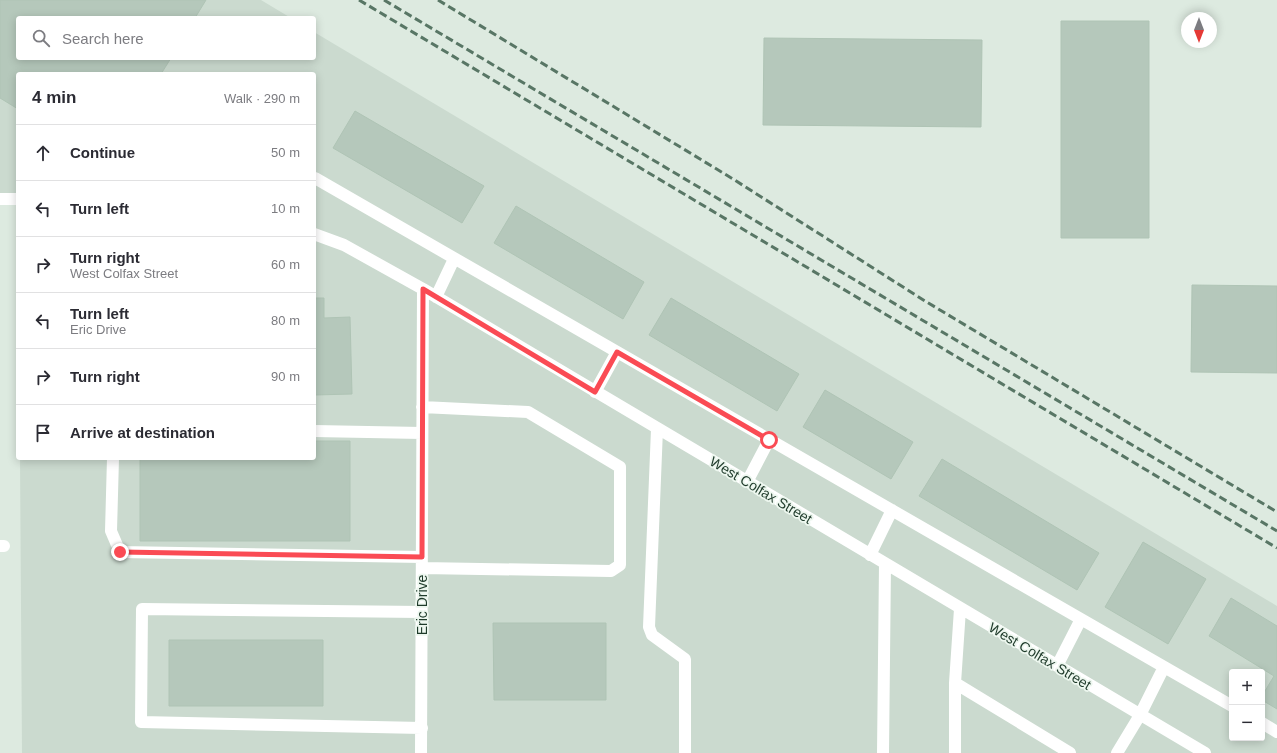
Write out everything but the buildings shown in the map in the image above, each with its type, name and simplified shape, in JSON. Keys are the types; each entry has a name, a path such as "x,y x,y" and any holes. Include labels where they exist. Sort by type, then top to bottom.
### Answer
{"street":[{"path":"316,179 1230,705"},
{"path":"0,199 16,199"},
{"name":"West Colfax Street","path":"316,235 344,245 423,289 1205,753"},
{"path":"436,297 454,259"},
{"name":"Eric Drive","path":"421,753 423,289"},
{"path":"595,392 617,352"},
{"path":"113,460 111,531 120,552 422,562 611,571 620,564 620,467 528,412 422,407"},
{"path":"657,428 649,627 652,635 685,659 685,753"},
{"path":"316,431 422,433"},
{"path":"747,482 769,440"},
{"path":"870,555 892,510"},
{"path":"883,753 885,564"},
{"path":"955,753 955,683 960,608"},
{"path":"422,612 142,609 141,722 422,728"},
{"path":"1057,666 1081,619"},
{"path":"1117,753 1140,715 1164,667"},
{"path":"955,683 1070,753"},
{"path":"1265,726 1277,732"}],"shaded area":[{"path":"0,0 261,0 288,16 16,16 16,60 316,60 316,33 1277,606 1277,753 22,753 20,460 316,460 316,72 16,72 16,199 0,199"}],"railway":[{"path":"359,0 1277,548"},
{"path":"384,0 1277,531"},
{"path":"438,0 733,179 925,301 1277,512"}],"route":[{"path":"120,552 422,557 423,289 595,392 617,352 769,440"}]}
